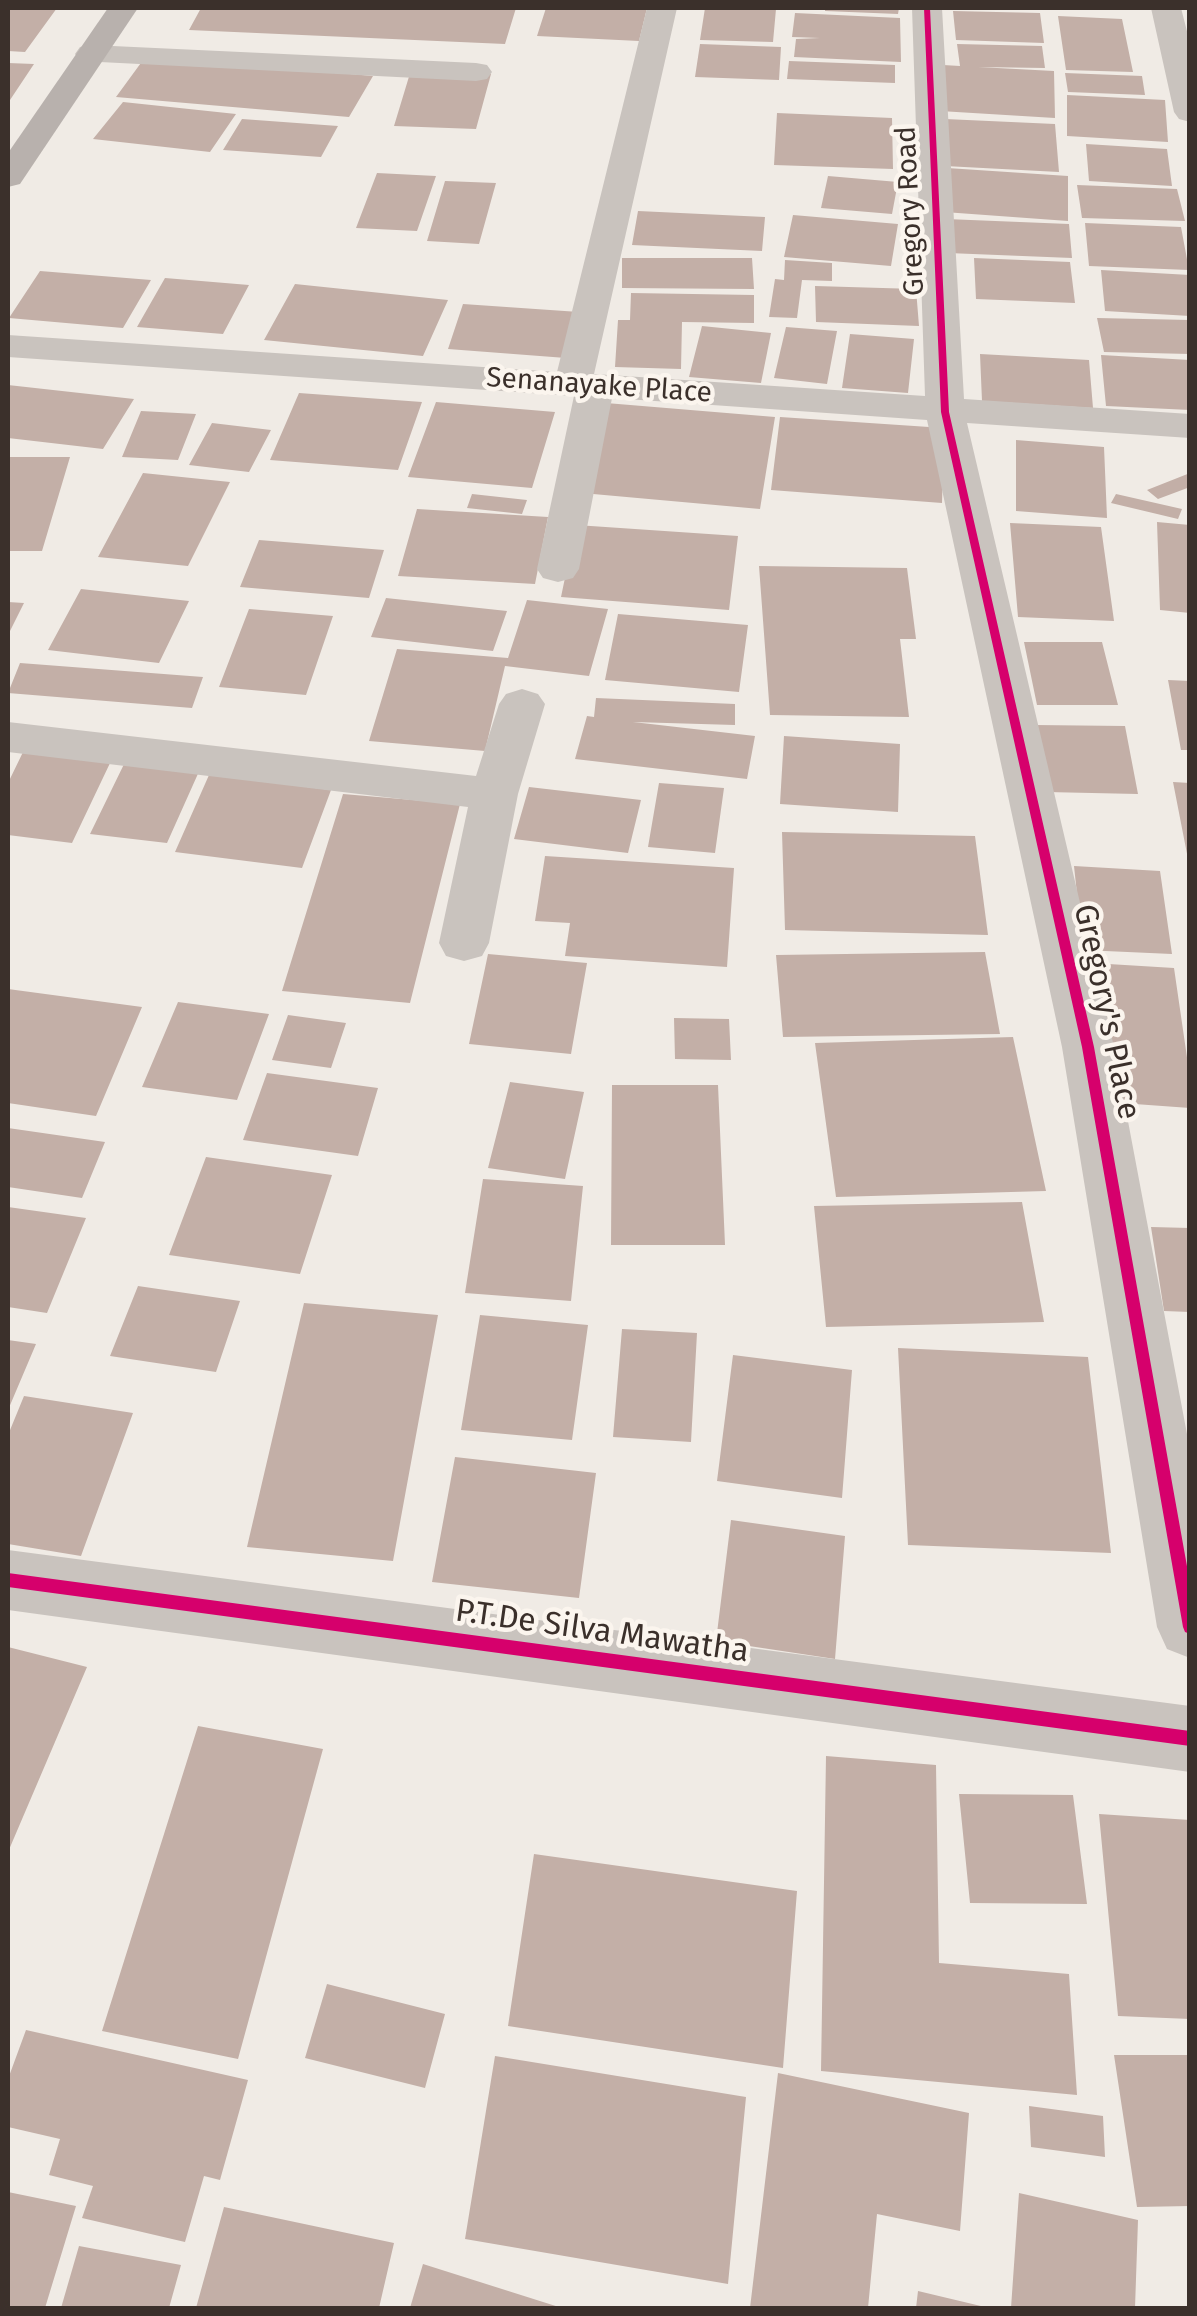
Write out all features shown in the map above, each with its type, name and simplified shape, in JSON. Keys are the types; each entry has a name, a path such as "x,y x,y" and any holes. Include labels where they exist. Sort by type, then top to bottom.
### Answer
{"main road":[{"path":"9,172 123,8"}],"street":[{"path":"558,569 584,384 662,8"},
{"name":"Gregory Road","path":"926,8 945,412"},
{"path":"1166,8 1190,112"},
{"path":"90,54 476,72"},
{"name":"Senanayake Place","path":"8,346 1190,426"},
{"name":"Gregory's Place","path":"945,412 1088,1047 1190,1627"},
{"path":"464,942 494,794 522,704"},
{"path":"8,737 494,794"},
{"name":"P.T.De Silva Mawatha","path":"8,1580 1190,1739"}],"building":[{"path":"8,8 57,8 25,52 8,51"},
{"path":"201,8 516,8 505,44 189,30"},
{"path":"546,8 647,8 639,41 537,36"},
{"path":"705,8 776,9 773,42 700,40"},
{"path":"825,8 899,8 898,14"},
{"path":"953,11 1040,13 1044,43 956,40"},
{"path":"795,13 900,18 901,62 794,57 796,39 820,38 792,37"},
{"path":"1058,16 1122,19 1133,72 1066,70"},
{"path":"700,44 781,47 779,80 695,77"},
{"path":"957,44 1042,46 1045,68 978,67 1054,71 1055,118 940,111 943,65 960,66"},
{"path":"146,56 373,76 349,117 116,97"},
{"path":"789,61 895,65 895,83 787,79"},
{"path":"8,63 34,64 10,100 8,100"},
{"path":"411,70 491,74 476,129 394,126"},
{"path":"1065,73 1142,76 1145,95 1068,92"},
{"path":"1067,95 1165,100 1168,142 1067,136"},
{"path":"123,102 236,114 210,152 93,139"},
{"path":"777,113 892,118 893,169 774,165"},
{"path":"242,119 338,126 321,157 223,150"},
{"path":"945,119 1055,124 1059,172 945,166"},
{"path":"1086,144 1167,149 1172,186 1089,181"},
{"path":"947,168 1068,176 1068,221 944,212"},
{"path":"377,173 436,176 417,231 356,228"},
{"path":"828,176 898,182 892,214 821,208"},
{"path":"445,181 496,183 479,244 427,241"},
{"path":"1077,185 1177,189 1185,221 1082,218"},
{"path":"638,211 765,217 762,251 632,245"},
{"path":"793,215 898,224 891,266 784,257"},
{"path":"946,219 1069,224 1072,258 948,253"},
{"path":"1085,223 1181,227 1189,270 1089,266"},
{"path":"622,258 752,258 754,289 622,288"},
{"path":"974,258 1070,262 1075,303 976,299"},
{"path":"785,260 832,263 832,281 802,280 797,318 769,317 775,279 784,280"},
{"path":"1101,270 1190,275 1190,316 1105,311"},
{"path":"40,271 151,280 123,328 9,318"},
{"path":"165,278 249,285 223,334 137,327"},
{"path":"295,284 448,300 423,356 264,340"},
{"path":"815,286 916,289 919,326 816,322"},
{"path":"631,293 754,295 754,323 682,322 681,369 615,367 618,320 630,320"},
{"path":"463,304 579,312 566,358 448,349"},
{"path":"1097,318 1190,320 1190,354 1104,352"},
{"path":"702,326 771,333 761,383 689,377"},
{"path":"786,327 837,331 827,384 774,378"},
{"path":"850,334 914,339 908,393 842,388"},
{"path":"980,354 1089,360 1093,408 982,401"},
{"path":"1101,355 1190,360 1190,410 1106,406"},
{"path":"8,385 134,399 103,449 8,438"},
{"path":"299,393 422,402 398,470 270,460"},
{"path":"436,402 555,412 532,488 408,477"},
{"path":"606,403 775,417 760,509 582,493"},
{"path":"141,411 196,414 178,460 122,457"},
{"path":"780,417 944,428 942,503 771,490"},
{"path":"212,423 271,430 249,472 189,465"},
{"path":"1016,440 1104,447 1107,518 1016,511"},
{"path":"8,457 70,457 42,551 8,551"},
{"path":"143,473 230,482 188,566 98,557"},
{"path":"1190,473 1190,487 1158,499 1147,490"},
{"path":"472,494 527,500 522,514 467,508"},
{"path":"1116,494 1182,509 1178,519 1111,503"},
{"path":"417,509 548,517 535,584 398,576"},
{"path":"1157,522 1190,525 1190,613 1160,610"},
{"path":"1010,523 1101,527 1114,621 1018,617"},
{"path":"576,525 738,536 729,610 561,597"},
{"path":"259,540 384,550 369,598 240,587"},
{"path":"759,566 907,568 916,639 900,639 909,717 770,715"},
{"path":"81,589 189,601 159,663 48,650"},
{"path":"386,598 507,611 493,651 371,637"},
{"path":"527,600 608,609 589,676 505,666 485,751 369,741 397,649 508,658"},
{"path":"8,602 24,603 8,635"},
{"path":"249,609 333,616 306,695 219,687"},
{"path":"618,614 748,625 739,692 605,680"},
{"path":"1024,642 1102,642 1118,705 1037,705"},
{"path":"20,663 203,677 192,708 8,693"},
{"path":"1168,680 1190,681 1190,750 1181,750"},
{"path":"596,698 735,704 735,725 633,722 755,736 747,779 575,759 587,716 594,717"},
{"path":"1035,725 1125,726 1138,794 1046,792"},
{"path":"784,736 900,744 898,812 780,804"},
{"path":"24,750 111,761 72,843 8,835 8,783"},
{"path":"127,758 201,767 167,843 90,834"},
{"path":"209,775 331,790 302,868 175,852"},
{"path":"1173,782 1190,783 1190,859 1188,859"},
{"path":"659,783 724,788 715,853 648,847"},
{"path":"529,787 641,800 628,853 514,839"},
{"path":"343,794 460,804 410,1003 282,991"},
{"path":"782,832 975,836 988,935 785,930"},
{"path":"545,856 734,868 727,967 565,956 570,923 535,921"},
{"path":"1074,866 1160,871 1172,954 1083,950"},
{"path":"985,952 1000,1034 783,1037 776,955"},
{"path":"488,954 587,963 571,1054 469,1044"},
{"path":"1092,963 1174,968 1190,1078 1190,1108 1107,1102"},
{"path":"8,989 142,1007 96,1116 8,1103"},
{"path":"178,1002 269,1014 237,1100 142,1087"},
{"path":"288,1015 346,1023 331,1068 272,1060"},
{"path":"674,1018 729,1019 731,1060 675,1059"},
{"path":"1013,1037 1046,1191 836,1197 815,1043"},
{"path":"267,1073 378,1088 358,1156 243,1140"},
{"path":"510,1082 584,1092 565,1179 488,1168"},
{"path":"612,1085 718,1085 725,1245 611,1245"},
{"path":"8,1128 105,1142 82,1198 8,1187"},
{"path":"206,1157 332,1175 300,1274 169,1255"},
{"path":"483,1179 583,1186 571,1301 465,1293"},
{"path":"1022,1202 1044,1322 826,1327 814,1206"},
{"path":"8,1207 86,1218 47,1313 8,1307"},
{"path":"1151,1227 1190,1228 1190,1312 1164,1311"},
{"path":"138,1286 240,1301 216,1372 110,1356"},
{"path":"304,1303 438,1315 393,1561 247,1547"},
{"path":"480,1315 588,1325 572,1440 461,1430"},
{"path":"622,1329 697,1333 691,1442 613,1437"},
{"path":"8,1340 36,1344 8,1410"},
{"path":"898,1348 1088,1357 1111,1553 908,1545"},
{"path":"733,1355 852,1370 842,1498 717,1481"},
{"path":"24,1396 133,1413 81,1556 8,1544 8,1435"},
{"path":"455,1457 596,1473 579,1598 432,1582"},
{"path":"731,1520 845,1536 835,1659 716,1641"},
{"path":"8,1647 87,1667 8,1852"},
{"path":"198,1726 323,1749 238,2059 102,2031"},
{"path":"826,1756 936,1765 939,1963 1069,1974 1077,2095 821,2071"},
{"path":"959,1794 1073,1795 1087,1904 970,1903"},
{"path":"1099,1814 1190,1820 1190,2019 1118,2016"},
{"path":"534,1854 797,1891 783,2068 508,2026"},
{"path":"327,1984 445,2014 425,2088 305,2058"},
{"path":"26,2030 248,2080 220,2180 204,2176 185,2242 82,2218 93,2186 49,2175 60,2139 8,2127 8,2079"},
{"path":"1114,2055 1190,2055 1190,2206 1137,2207"},
{"path":"495,2056 746,2097 728,2284 465,2239"},
{"path":"778,2073 969,2113 960,2231 877,2214 868,2308 750,2308"},
{"path":"1029,2106 1103,2116 1105,2157 1031,2147"},
{"path":"8,2192 76,2206 45,2308 8,2308"},
{"path":"1019,2193 1138,2220 1135,2308 1011,2308"},
{"path":"224,2207 394,2243 379,2308 196,2308"},
{"path":"79,2246 181,2265 169,2308 61,2308"},
{"path":"423,2264 562,2308 410,2308"},
{"path":"918,2291 985,2307 985,2308 916,2308"}],"cycle path":[{"path":"927,8 945,412 1088,1047 1190,1627"},
{"path":"8,1580 1190,1739"}]}
